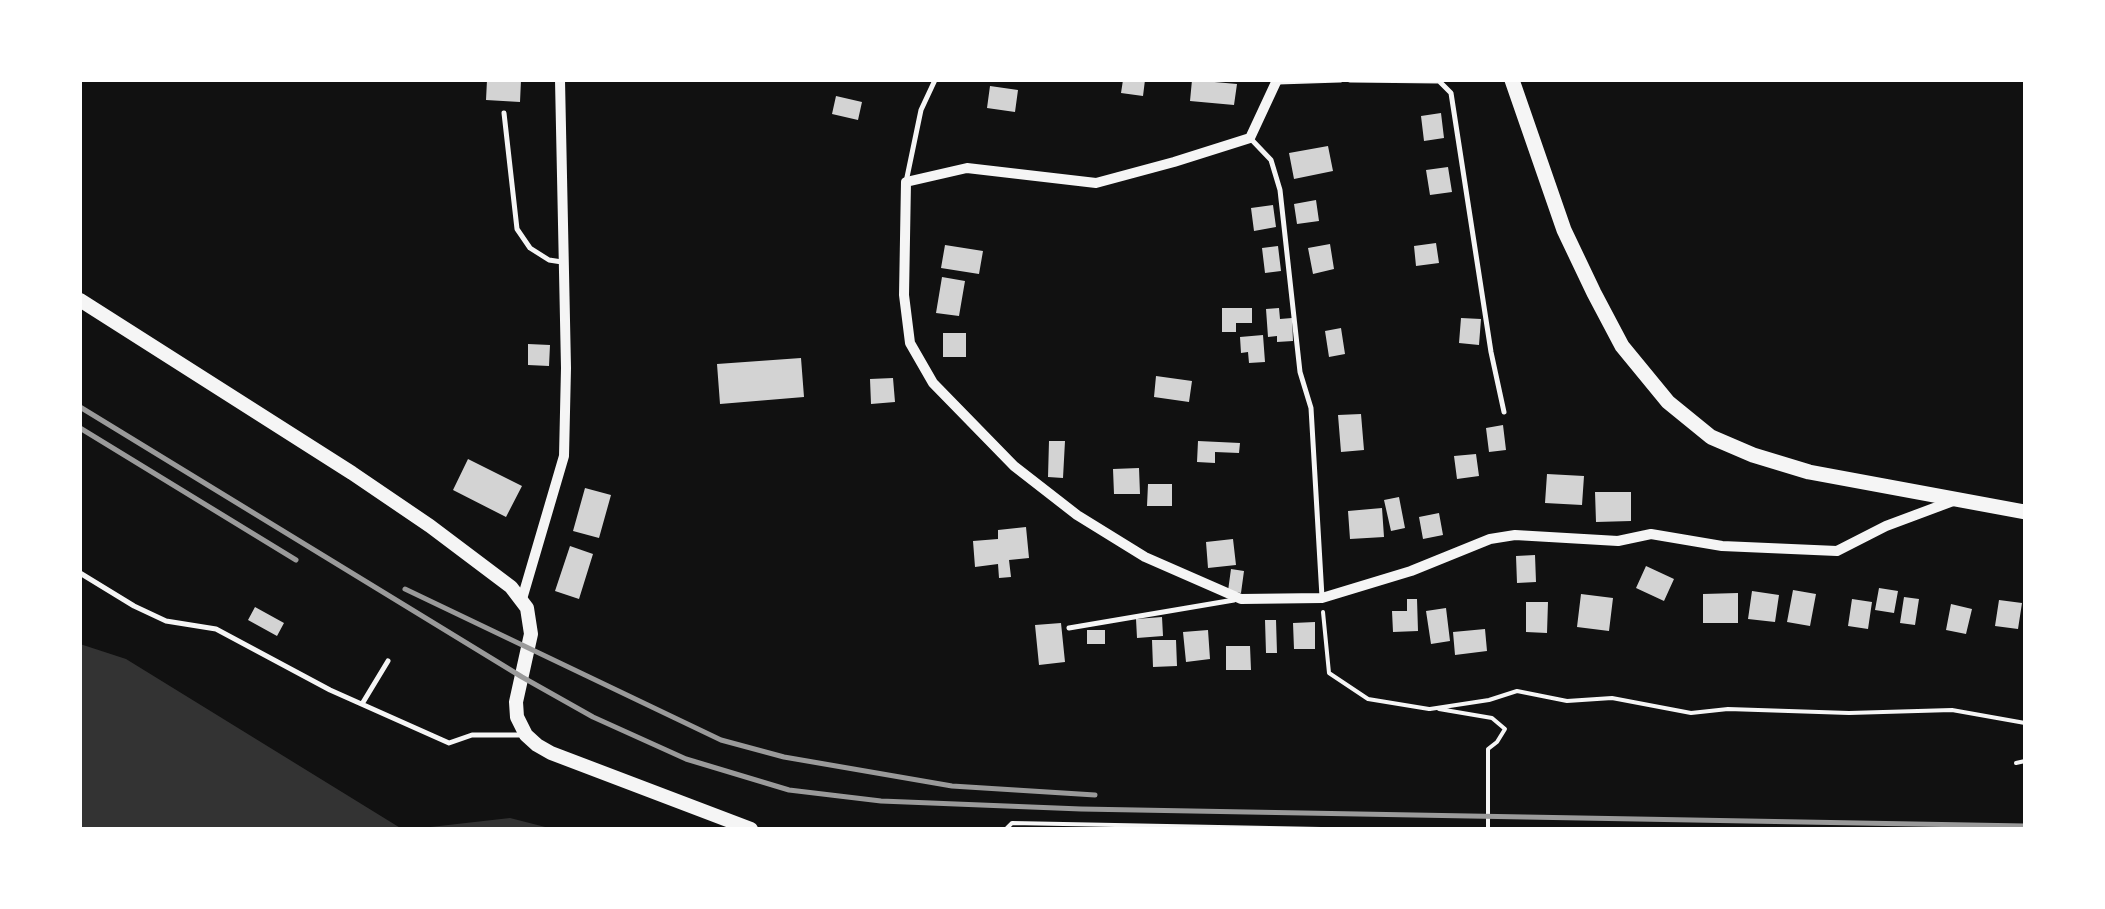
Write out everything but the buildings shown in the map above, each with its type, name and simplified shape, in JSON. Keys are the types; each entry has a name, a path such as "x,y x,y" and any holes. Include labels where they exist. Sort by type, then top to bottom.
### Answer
{"main road":[{"path":"1512,80 1558,213 1594,294 1622,346 1668,402 1711,437 1753,456 1810,472 2025,512"},
{"path":"80,300 414,515 482,564 522,599 531,634 516,702 520,726 526,734 551,753 751,829"}],"street":[{"path":"522,599 564,456 565,262 560,80"},
{"path":"1276,81 1250,138 1096,183 967,168 906,182 904,295 910,343 933,383 1014,466 1077,515 1145,557 1241,599 1322,598 1411,571 1490,540 1515,535 1618,541 1650,534 1722,546 1837,551 1886,526 1954,500"}],"lane":[{"path":"906,182 921,110 935,80"},
{"path":"1276,81 1340,80"},
{"path":"1350,80 1439,81 1451,94 1504,412"},
{"path":"504,113 517,229 530,248 549,260 565,262"},
{"path":"1250,138 1271,160 1280,190 1300,372 1311,408 1322,598"},
{"path":"80,573 134,606 166,620 216,629 362,704 449,743 472,736 526,734"},
{"path":"1070,628 1241,599"},
{"path":"362,704 388,661"}],"path":[{"path":"1322,598 1328,674 1368,699 1492,718 1505,729 1498,742 1488,748 1488,829"},
{"path":"1430,709 1490,700 1517,691 1567,701 1612,698 1691,713 1728,709 1849,714 1952,710 2025,723"},
{"path":"2016,763 2025,761"},
{"path":"1006,829 1012,824 1320,829"}],"shaded area":[{"path":"80,644 126,659 402,829 80,829"},
{"path":"510,818 553,829 413,829"}],"railway":[{"path":"80,407 593,717 686,759 789,790 881,801 1081,809 2025,826"},
{"path":"80,428 296,560"},
{"path":"405,589 721,740 784,757 952,786 1095,795"}]}
